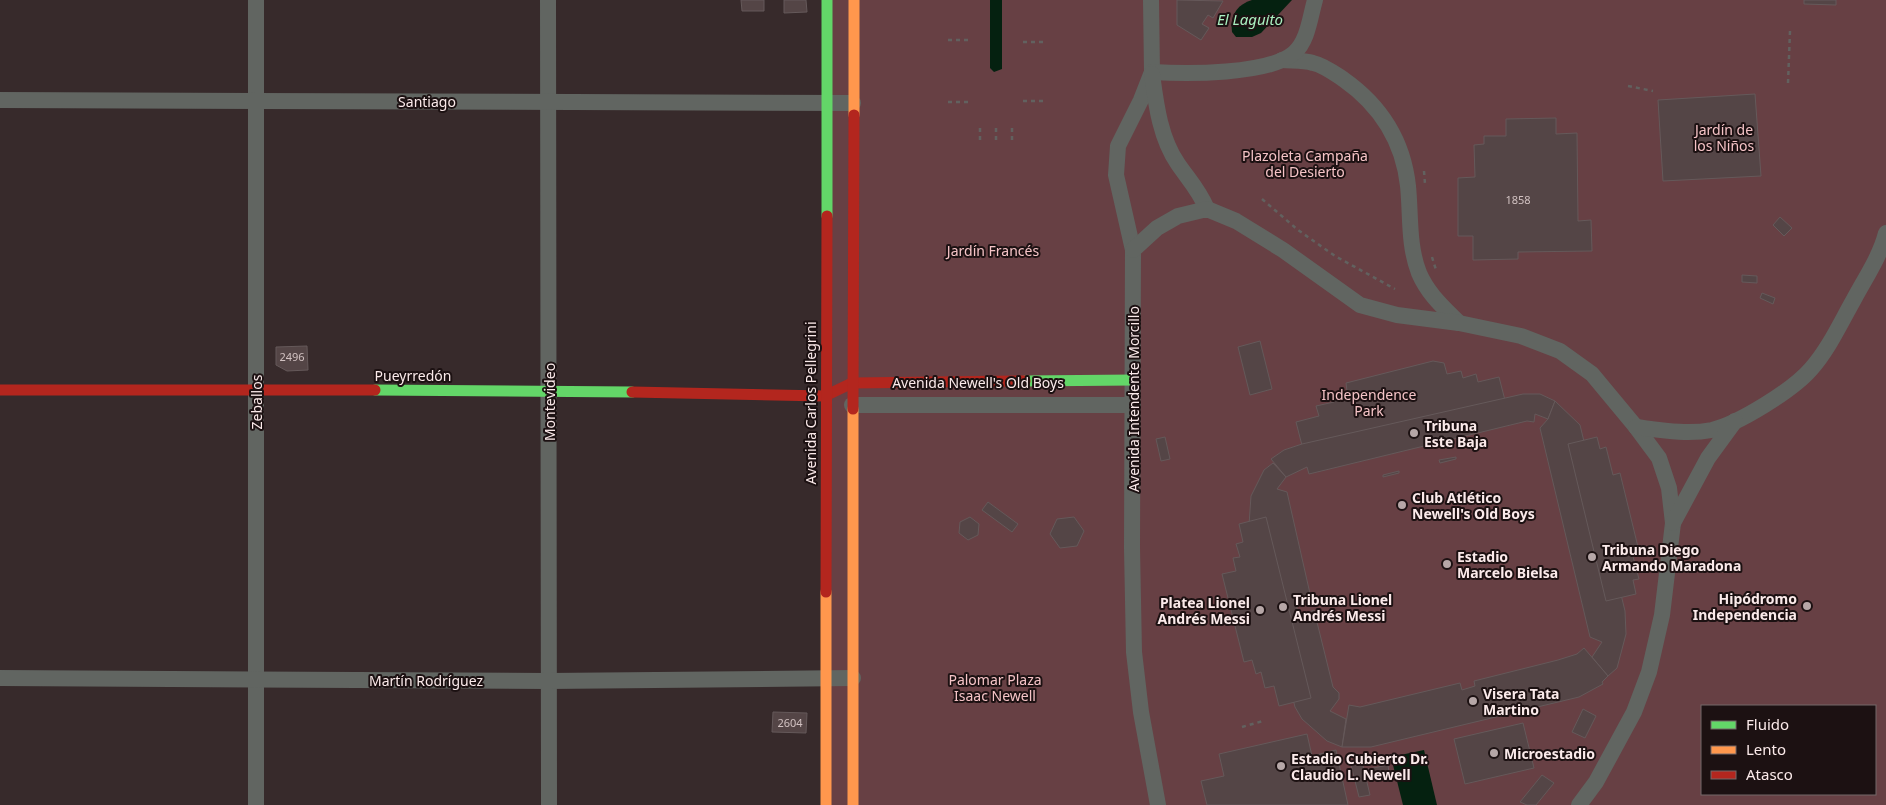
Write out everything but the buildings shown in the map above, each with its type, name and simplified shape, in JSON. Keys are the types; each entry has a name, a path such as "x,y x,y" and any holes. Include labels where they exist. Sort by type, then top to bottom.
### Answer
{"main road":[{"name":"Avenida Carlos Pellegrini","path":"826,805 824,678 825,102 827,0"},
{"path":"853,805 852,382 854,0"},
{"name":"Avenida Newell's Old Boys","path":"825,396 852,382 1133,380"},
{"name":"Pueyrredón","path":"0,390 549,390 825,396"}],"street":[{"name":"Zeballos","path":"256,0 256,805"},
{"name":"Montevideo","path":"548,0 549,805"},
{"name":"Avenida Intendente Morcillo","path":"1151,0 1152,72 1141,100 1118,146 1116,175 1133,250 1134,405 1132,548 1134,652 1158,805"},
{"path":"1282,60 1295,52 1304,39 1315,0"},
{"path":"1207,209 1200,191 1177,162 1164,133 1157,108 1152,72 1186,74 1232,70 1282,60 1313,62 1361,92 1384,118 1401,152 1408,185 1411,240 1419,272 1433,298 1459,323"},
{"name":"Santiago","path":"0,100 854,103"},
{"path":"1133,250 1156,228 1178,216 1207,209 1236,221 1360,305 1397,315 1459,323 1521,336 1560,350 1592,374 1636,427 1659,458 1669,488 1673,523 1662,615 1649,672 1634,712 1596,782 1579,805"},
{"path":"1636,427 1671,432 1712,430 1758,409 1811,370 1848,310 1886,233"},
{"name":"Avenida Newell's Old Boys","path":"852,405 1134,405"},
{"path":"1673,523 1708,458 1735,421"},
{"name":"Martín Rodríguez","path":"0,678 548,681 853,678"},
{"path":"1152,774 1165,805"}],"path":[{"path":"1788,83 1790,31"},
{"path":"948,40 972,40"},
{"path":"1022,42 1044,42"},
{"path":"1628,86 1653,91"},
{"path":"1023,101 1044,101"},
{"path":"948,102 972,102"},
{"path":"980,124 980,140"},
{"path":"996,124 996,140"},
{"path":"1012,124 1012,140"},
{"path":"1424,170 1425,189"},
{"path":"1262,199 1298,230 1335,256 1396,289"},
{"path":"1430,252 1439,278"},
{"path":"1242,727 1263,721"}],"green space":[{"name":"Independence Park","path":"827,0 1886,0 1886,805 826,805"}],"water":[{"path":"990,0 1002,0 1002,69 994,72 990,68"},
{"name":"El Laguito","path":"1252,0 1292,0 1261,33 1252,37 1236,37 1232,32 1233,16 1238,8"},
{"path":"1424,750 1437,805 1403,805 1391,757"}],"traffic: fast":[{"path":"827,0 827,216"},
{"path":"1025,381 1133,380"},
{"path":"375,390 632,392"}],"traffic: slow":[{"path":"854,0 854,115"},
{"path":"853,409 853,805"},
{"path":"826,592 826,805"}],"traffic: jam":[{"path":"853,409 854,115"},
{"path":"826,592 827,216"},
{"path":"632,392 825,396 852,383 1025,381"},
{"path":"0,390 375,390"}],"place":[{"name":"Tribuna Este Baja","path":"1414,433"},
{"name":"Club Atlético Newell's Old Boys","path":"1402,505"},
{"name":"Tribuna Diego Armando Maradona","path":"1592,557"},
{"name":"Estadio Marcelo Bielsa","path":"1447,564"},
{"name":"Hipódromo Independencia","path":"1807,606"},
{"name":"Tribuna Lionel Andrés Messi","path":"1283,607"},
{"name":"Platea Lionel Andrés Messi","path":"1260,610"},
{"name":"Visera Tata Martino","path":"1473,701"},
{"name":"Microestadio","path":"1494,753"},
{"name":"Estadio Cubierto Dr. Claudio L. Newell","path":"1281,766"}],"park label":[{"name":"Jardín de los Niños","path":"1724,138"},
{"name":"Plazoleta Campaña del Desierto","path":"1305,164"},
{"name":"Jardín Francés","path":"993,250"},
{"name":"Palomar Plaza Isaac Newell","path":"995,688"}]}
